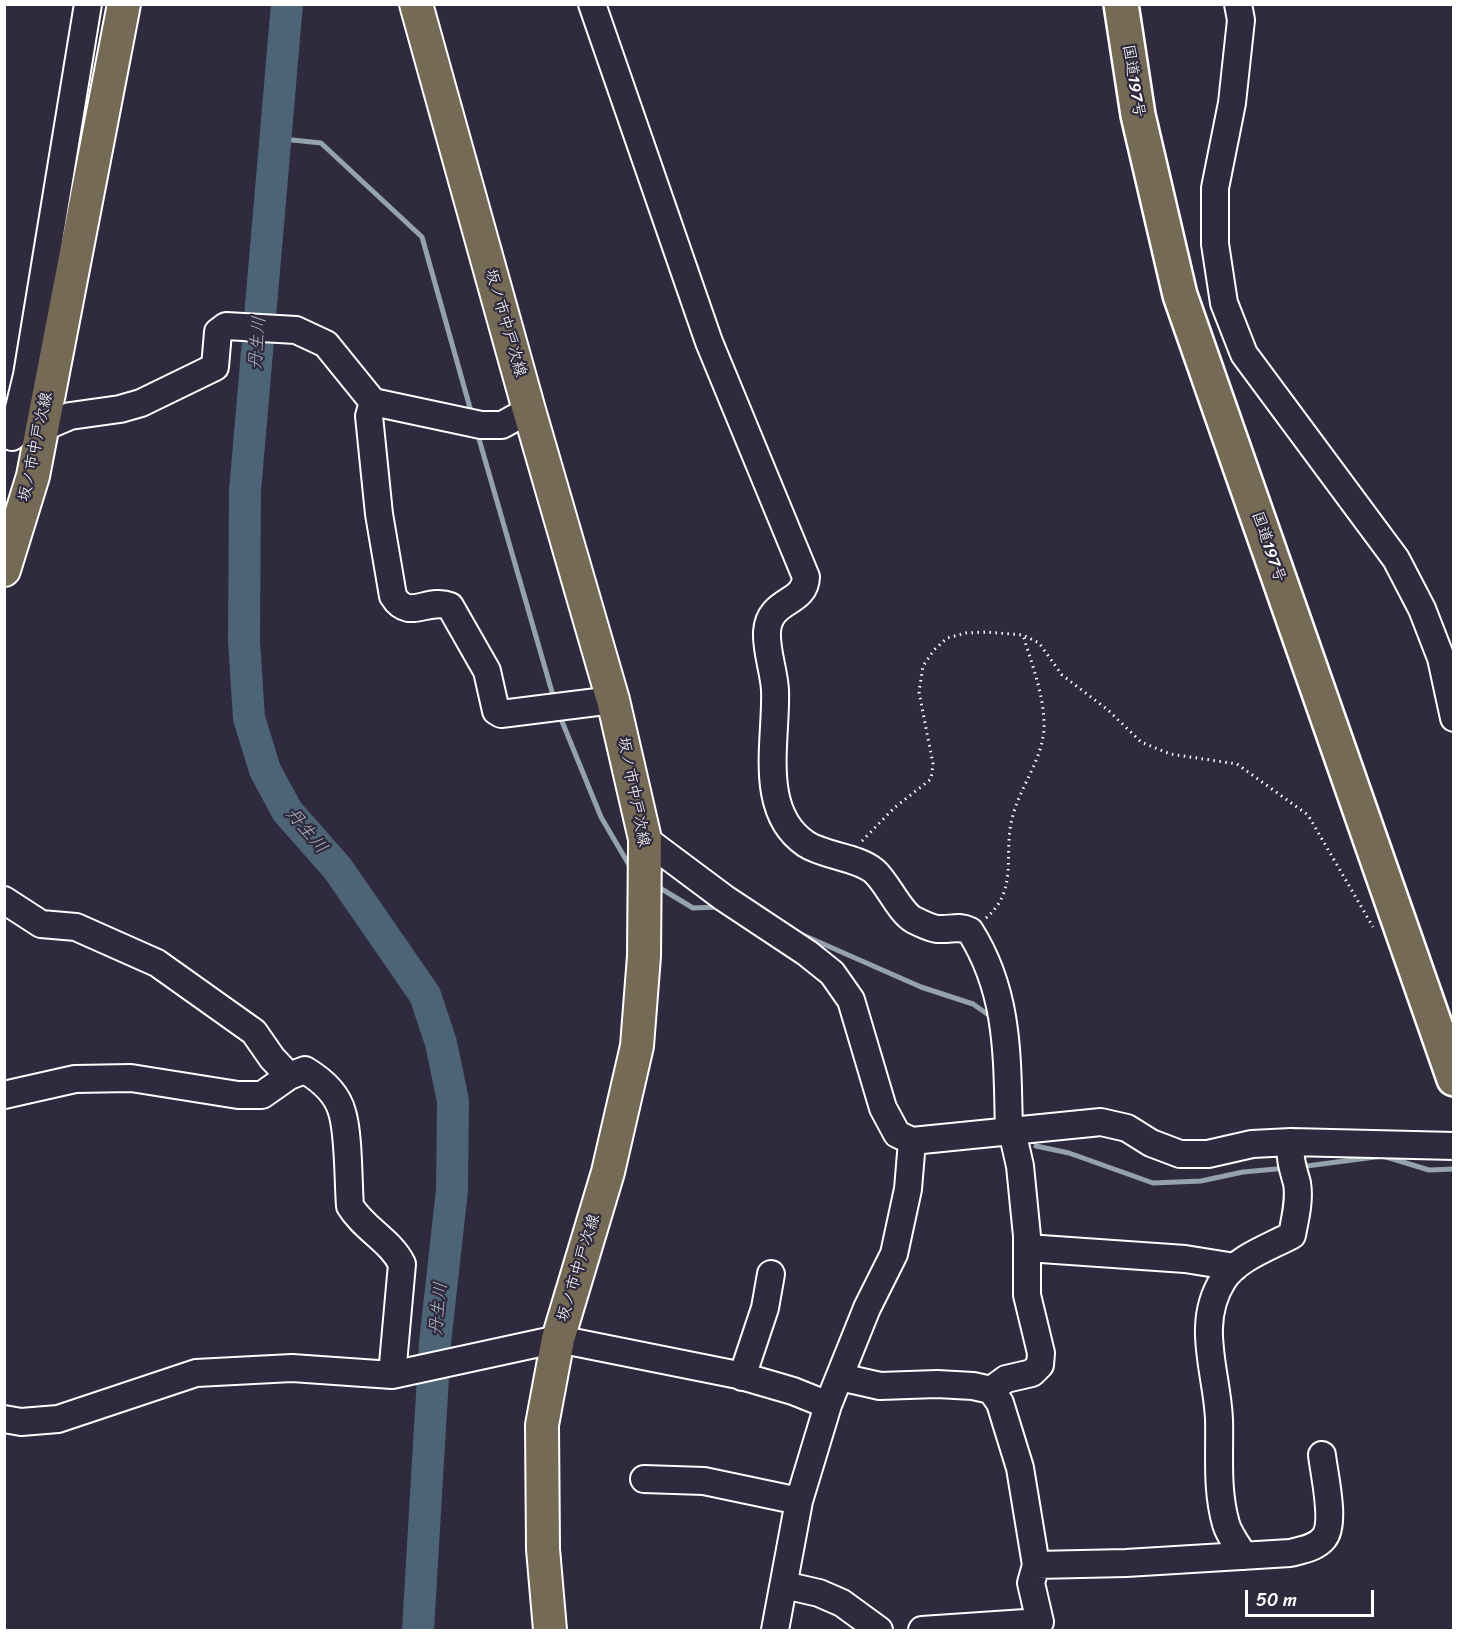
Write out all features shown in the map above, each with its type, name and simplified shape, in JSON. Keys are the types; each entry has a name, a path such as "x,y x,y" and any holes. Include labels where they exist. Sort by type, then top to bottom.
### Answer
{"highway":[{"name":"国道197号","path":"1121,4 1138,115 1180,295 1454,1079"}],"main road":[{"name":"坂ノ市中戸次線","path":"4,570 33,476 25,436 123,4"},
{"name":"坂ノ市中戸次線","path":"416,4 529,411 614,700 645,853 645,907 638,1046 608,1172 558,1339 542,1425 543,1549 550,1630"}],"street":[{"path":"88,4 27,375 25,436 69,416 120,409 141,403 204,374 215,367 218,332 226,326 296,330 326,344 373,402 481,425 502,425 529,411"},
{"path":"592,4 709,342 806,577 806,587 800,594 777,606 770,618 767,633 775,689 772,775 778,806 790,829 807,845 872,869 911,919 938,929 961,926 970,931 996,987 1004,1018 1011,1131 1020,1166 1027,1248 1027,1295 1041,1353 1040,1365 1032,1373 1006,1379 991,1390"},
{"path":"1238,4 1241,20 1232,103 1215,188 1215,243 1224,303 1244,354 1395,559 1422,609 1441,657 1454,717"},
{"path":"373,402 369,416 380,514 393,596 399,606 406,609 441,602 450,606 487,671 496,711 501,714 614,700"},
{"path":"645,853 726,900 832,973 851,1000 884,1108 897,1134 912,1141 1101,1122 1127,1128 1151,1143 1180,1154 1208,1154 1252,1144 1291,1153 1454,1146"},
{"path":"4,900 41,924 76,927 157,963 254,1032 272,1058 289,1076"},
{"path":"4,1095 75,1079 131,1078 238,1095 262,1095 289,1076 305,1070 317,1077 333,1094 342,1112 350,1206 357,1217 397,1253 402,1264 395,1375"},
{"path":"775,1630 799,1501 828,1405 867,1308 894,1254 908,1189 912,1141"},
{"path":"1244,1556 1226,1526 1218,1478 1219,1416 1208,1346 1211,1306 1223,1280 1234,1267 1292,1236 1298,1202 1291,1153"},
{"path":"1027,1248 1185,1259 1234,1267"},
{"path":"742,1377 765,1308 771,1274"},
{"path":"4,1419 21,1422 58,1419 196,1373 216,1370 292,1368 395,1375 558,1339 742,1377 793,1391 828,1405"},
{"path":"840,1377 880,1386 900,1383 973,1386 991,1390 1000,1403 1020,1468 1036,1565 1031,1583 1040,1622 922,1630"},
{"path":"1036,1565 1126,1563 1244,1556 1309,1549 1324,1539 1330,1526 1322,1455"},
{"path":"644,1479 704,1481 799,1501"},
{"path":"784,1585 819,1593 842,1603 879,1630"}],"path":[{"path":"835,855 857,847 872,828 931,779 933,764 919,692 923,666 934,650 947,638 966,633 1023,635 1039,644 1062,675 1107,710 1142,742 1170,754 1237,764 1308,815 1373,927"},
{"path":"970,931 991,913 1009,878 1011,820 1038,755 1044,729 1041,694 1023,635"}],"waterway":[{"name":"丹生川","path":"287,4 245,491 244,641 249,718 265,770 287,811 338,869 425,995 441,1043 453,1101 452,1190 435,1343 418,1630"},
{"path":"274,138 321,143 422,237 472,415"},
{"path":"477,432 554,699"},
{"path":"559,714 601,817 632,870"},
{"path":"655,885 693,908 720,907"},
{"path":"796,932 921,987 973,1004 993,1018"},
{"path":"1036,1146 1069,1153 1153,1183 1201,1181 1243,1172 1287,1168"},
{"path":"1299,1167 1383,1156 1429,1170 1454,1169"}]}
